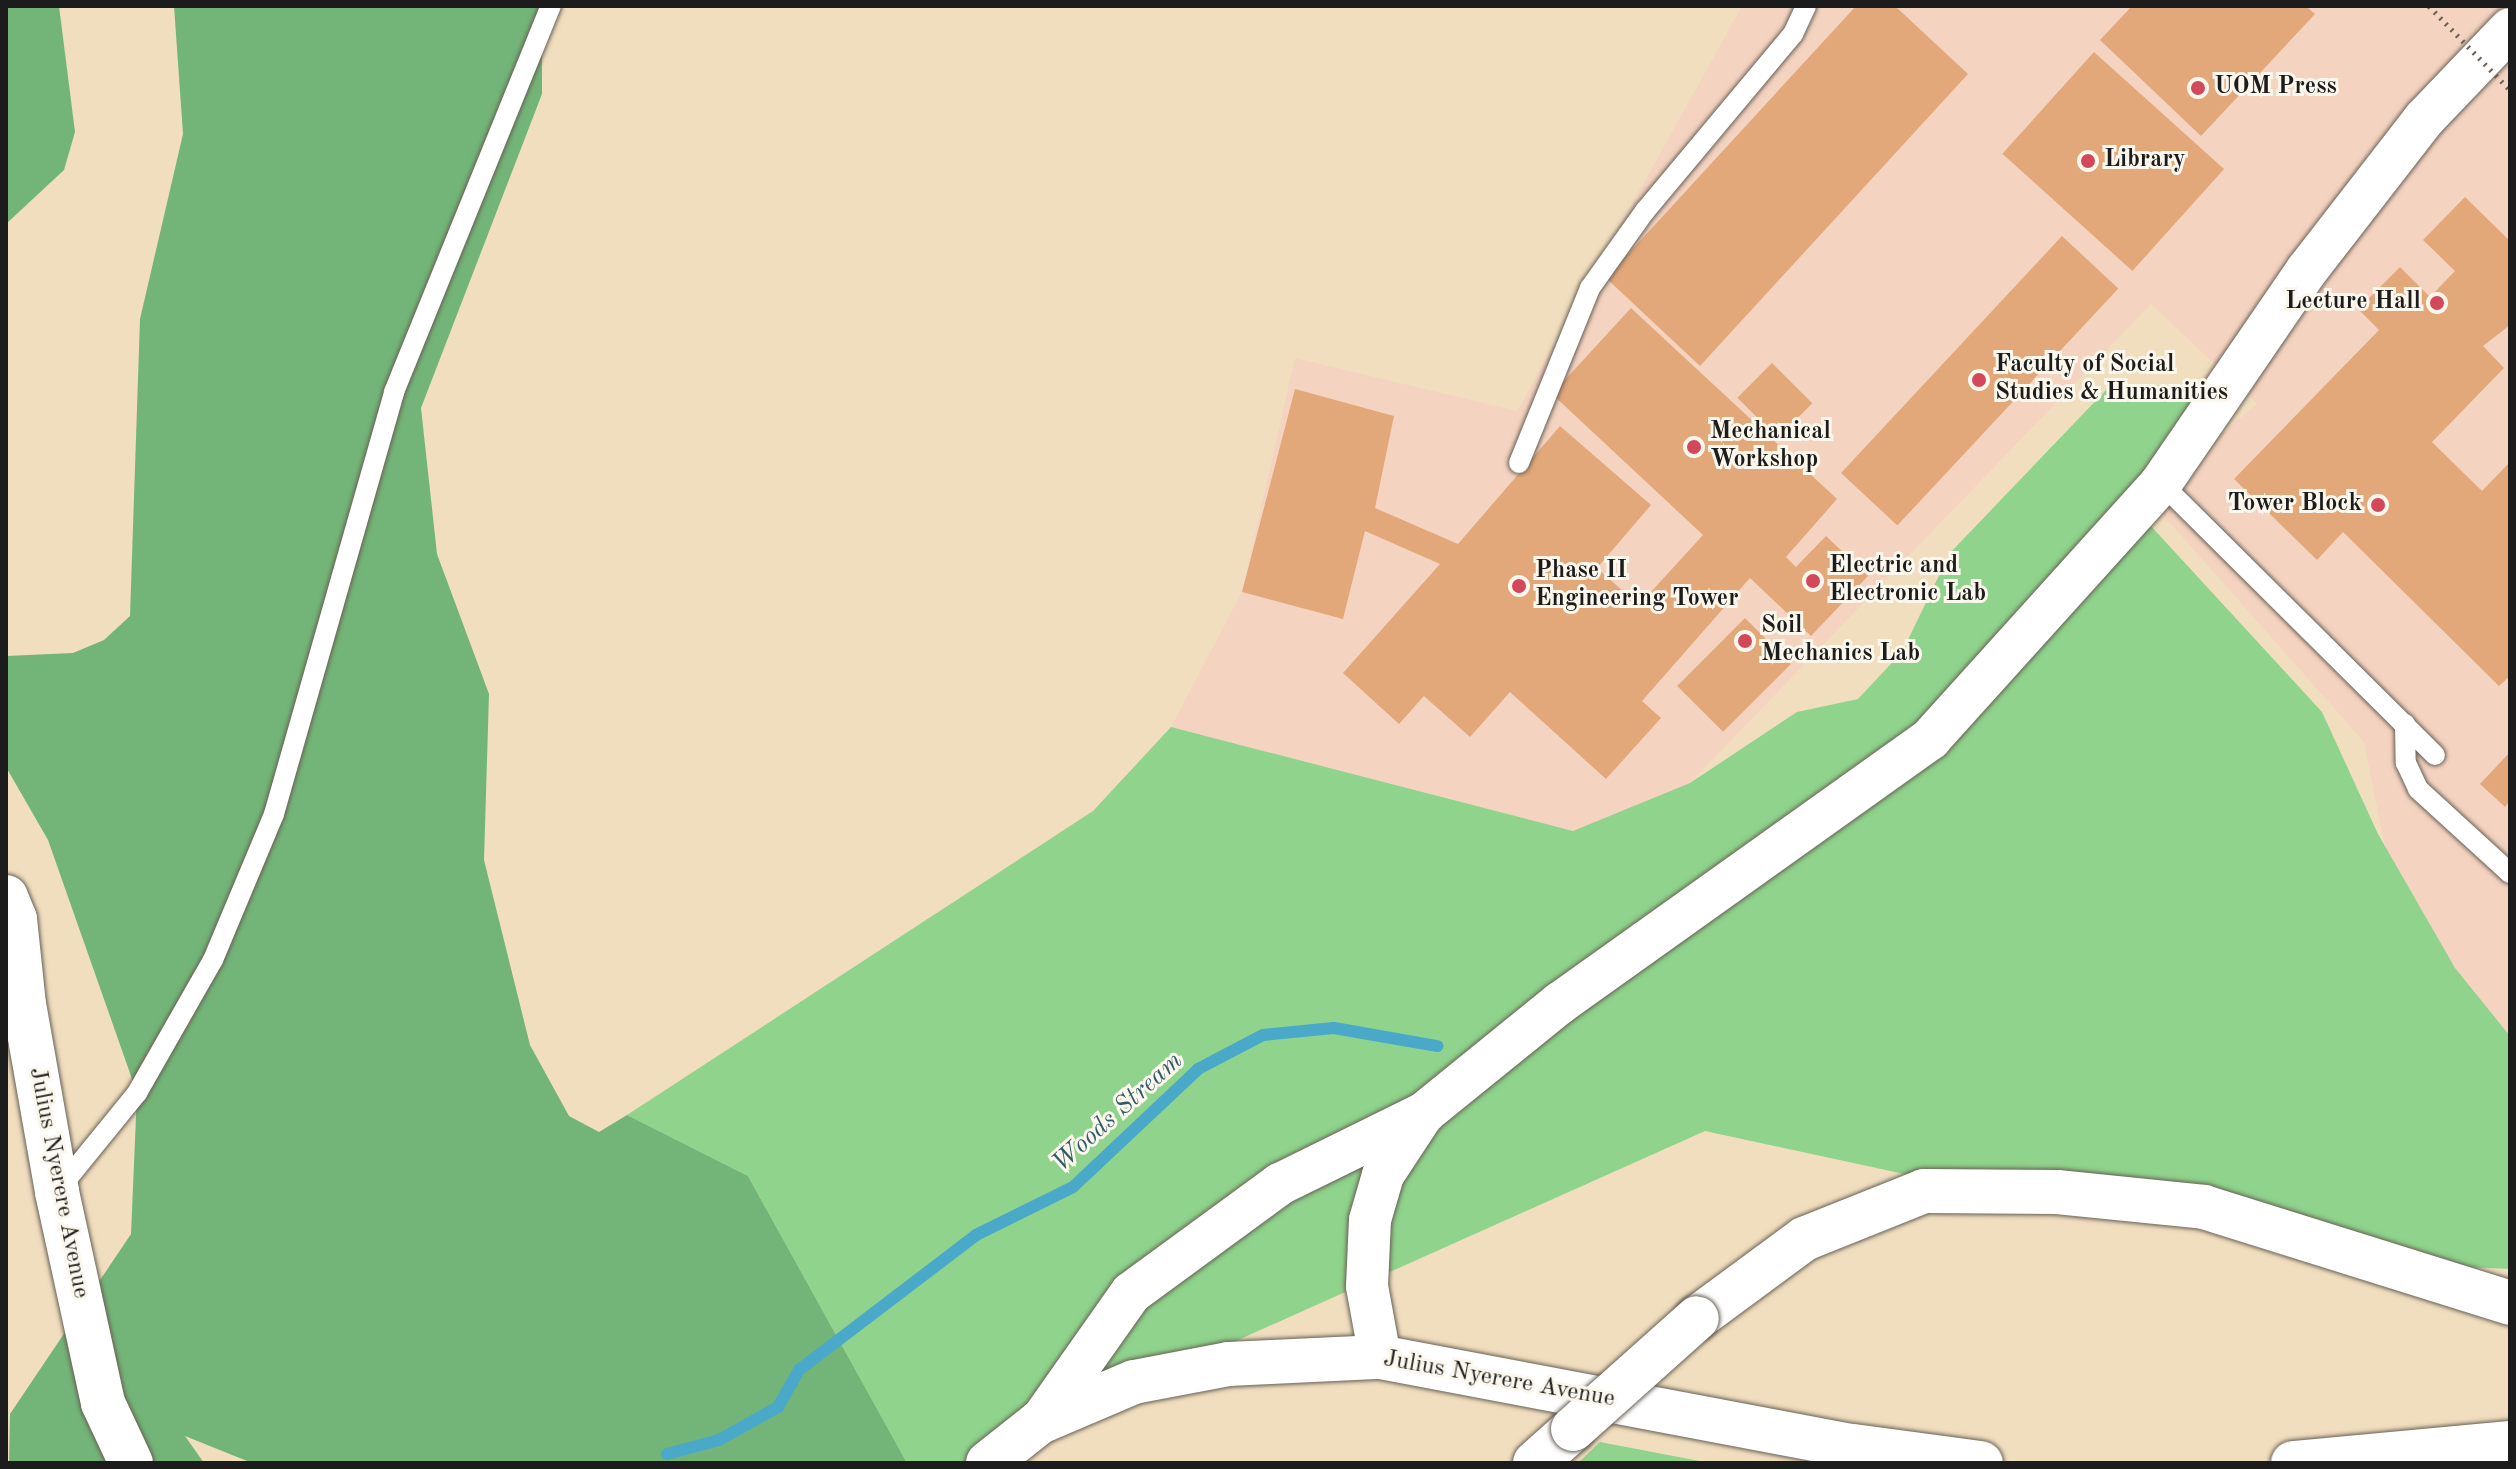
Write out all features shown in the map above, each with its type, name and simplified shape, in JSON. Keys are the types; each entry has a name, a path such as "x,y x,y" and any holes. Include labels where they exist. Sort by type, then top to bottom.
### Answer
{"main road":[{"name":"Julius Nyerere Avenue","path":"6,897 15,919 24,1004 57,1192 103,1403 131,1463"},
{"path":"1535,1463 1697,1318 1804,1239 1924,1191 2057,1192 2204,1207 2510,1303"},
{"name":"Julius Nyerere Avenue","path":"988,1463 1040,1422 1134,1382 1229,1364 1380,1357 1853,1446 1981,1463"},
{"path":"2293,1463 2510,1443"}],"street":[{"path":"1040,1422 1131,1293 1280,1184 1424,1113 1560,1003 1930,739 2161,483 2316,258 2425,118 2510,29"},
{"path":"1380,1357 1367,1286 1370,1220 1383,1175 1424,1113"}],"lane":[{"path":"57,1192 137,1093 219,946 274,814 394,392 551,6"},
{"path":"1519,463 1590,288 1645,211 1793,34 1806,6"},
{"path":"2161,483 2435,755"},
{"path":"2405,724 2406,763 2418,789 2510,873"}],"path":[{"path":"2429,6 2510,90"}],"shaded area":[{"path":"1742,6 2510,6 2510,1082 2413,986 2364,742 2148,498 2257,404 2151,304 1690,783 1574,831 1171,727 1242,592 1295,358 1517,411"}],"green space":[{"path":"6,6 59,6 75,132 64,170 6,224"},
{"path":"174,6 542,6 542,94 421,408 437,554 489,694 484,860 530,1045 569,1116 599,1132 627,1115 748,1176 907,1463 252,1463 185,1436 204,1463 9,1463 10,1414 131,1234 137,1093 48,840 6,767 6,656 73,653 104,640 130,616 140,319 183,134"},
{"path":"2196,383 2228,398 2138,512 2322,712 2378,834 2455,968 2510,1036 2510,1269 2440,1266 1946,1183 1705,1131 963,1463 907,1463 748,1176 627,1115 1093,811 1171,727 1573,831 1690,783 1797,712 1858,699 1902,652 1950,553 2107,389"},
{"path":"1600,1442 1710,1463 1578,1463"}],"building":[{"path":"1856,6 1895,6 1968,74 1700,366 1606,278"},
{"name":"UOM Press","path":"2132,6 2306,6 2315,14 2201,136 2100,40"},
{"name":"Library","path":"2094,52 2224,169 2132,271 2002,154"},
{"name":"Tower Block","path":"2465,197 2510,241 2510,325 2483,346 2504,368 2432,442 2482,491 2510,462 2510,676 2499,686 2343,532 2317,560 2234,479 2379,330 2358,309 2400,267 2430,297 2455,271 2423,240"},
{"name":"Faculty of Social Studies & Humanities","path":"2062,236 2118,289 1897,525 1841,473"},
{"path":"1631,308 1837,499 1786,557 1796,567 1826,536 1868,576 1811,636 1750,578 1642,701 1661,718 1606,779 1510,692 1470,737 1424,696 1399,724 1343,673 1440,564 1365,531 1343,619 1242,592 1295,389 1394,416 1375,508 1458,544 1560,426 1651,505 1597,568 1639,605 1703,535 1552,394"},
{"path":"1772,363 1812,403 1778,438 1737,398"},
{"name":"Soil Mechanics Lab","path":"1745,618 1791,664 1723,732 1677,686"},
{"path":"2510,752 2510,801 2505,807 2480,784"}],"waterway":[{"name":"Woods Stream","path":"667,1454 719,1440 778,1407 799,1370 976,1235 1073,1187 1198,1069 1263,1035 1334,1028 1437,1046"}],"place":[{"name":"UOM Press","path":"2198,88"},
{"name":"Library","path":"2088,161"},
{"name":"Lecture Hall","path":"2437,303"},
{"name":"Faculty of Social Studies & Humanities","path":"1979,380"},
{"name":"Mechanical Workshop","path":"1694,447"},
{"name":"Tower Block","path":"2378,505"},
{"name":"Electric and Electronic Lab","path":"1813,581"},
{"name":"Phase II Engineering Tower","path":"1519,586"},
{"name":"Soil Mechanics Lab","path":"1745,641"}]}
